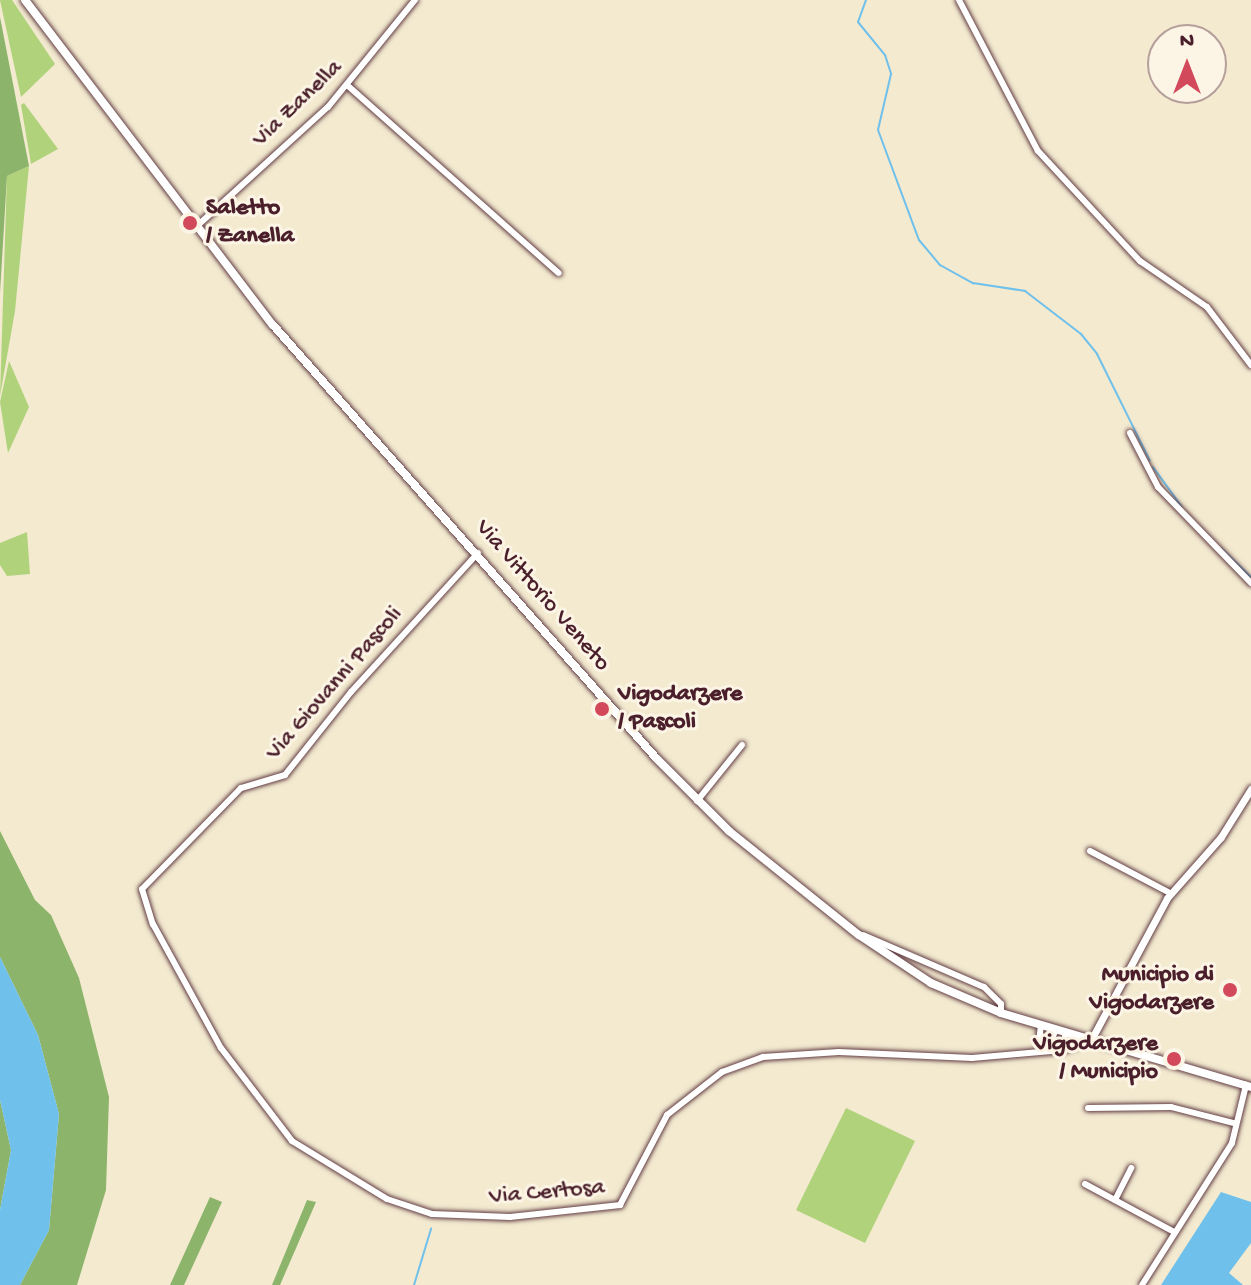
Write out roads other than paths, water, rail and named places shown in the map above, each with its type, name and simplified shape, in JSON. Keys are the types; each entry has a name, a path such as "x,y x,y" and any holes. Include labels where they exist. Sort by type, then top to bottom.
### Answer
{"main road":[{"name":"Via Vittorio Veneto","path":"25,0 273,325 697,801 859,935 931,983 1001,1013 1248,1086"}],"street":[{"name":"Via Zanella","path":"197,226 347,85 415,0"},
{"path":"959,0 1038,151 1140,261 1207,307 1251,365"},
{"path":"347,85 559,273"},
{"path":"1130,433 1158,487 1251,583"},
{"name":"Via Giovanni Pascoli","path":"142,889 241,788 285,775 351,692 478,553"},
{"path":"697,801 742,745"},
{"path":"1091,1040 1170,893 1221,837 1251,789"},
{"path":"1090,851 1170,893"},
{"name":"Via Certosa","path":"142,889 153,924 221,1048 270,1118 321,1163 387,1199 432,1214 510,1217 620,1205 667,1115 712,1078 763,1057 839,1052 972,1058 1084,1046 1091,1040"},
{"path":"859,935 984,987 1001,1004 1001,1013"},
{"path":"1041,1025 1039,1042 1046,1051 1061,1031"},
{"path":"1054,1050 1063,1044 1061,1031"},
{"path":"1142,1285 1232,1143 1234,1123 1248,1086"},
{"path":"1088,1108 1171,1107 1234,1123"},
{"path":"1115,1200 1131,1168"},
{"path":"1085,1184 1174,1232"}],"water":[{"path":"0,957 38,1035 59,1114 49,1230 20,1285 0,1285 0,1210 11,1150 0,1100"},
{"path":"1221,1192 1251,1202 1251,1243 1229,1273 1243,1285 1161,1285"}],"waterway":[{"path":"866,0 858,22 885,55 891,74 878,130 919,240 940,265 973,283 1025,291 1081,334 1097,354 1150,461"},
{"path":"1153,467 1182,507"},
{"path":"1221,548 1251,577"},
{"path":"414,1285 431,1229"}],"place":[{"name":"Saletto / Zanella","path":"190,223"},
{"name":"Vigodarzere / Pascoli","path":"602,709"},
{"name":"Municipio di Vigodarzere","path":"1230,990"},
{"name":"Vigodarzere / Municipio","path":"1174,1059"}]}
